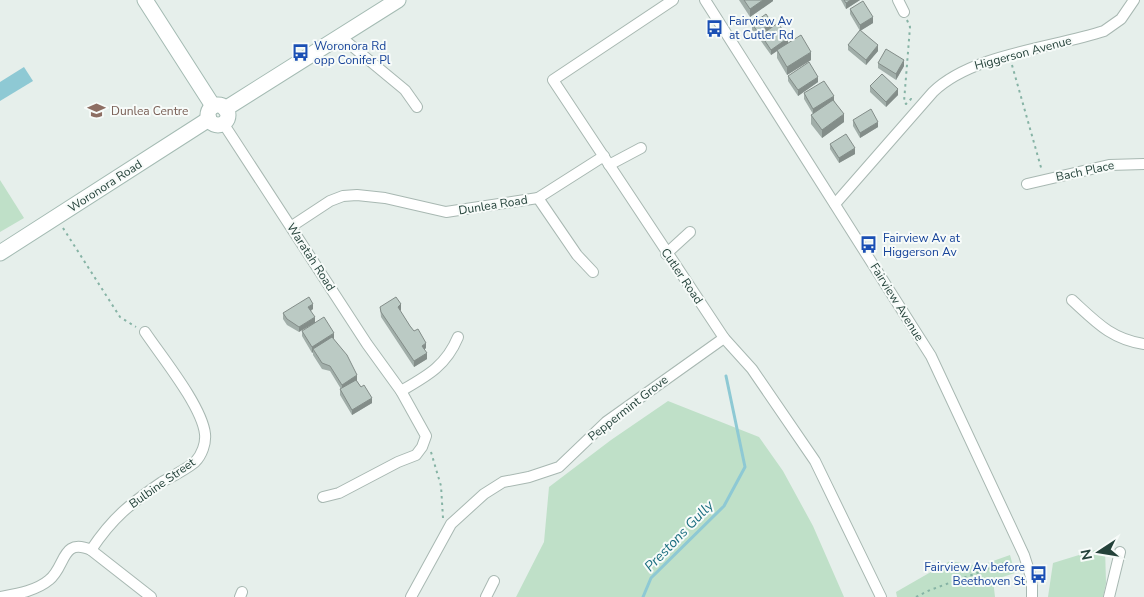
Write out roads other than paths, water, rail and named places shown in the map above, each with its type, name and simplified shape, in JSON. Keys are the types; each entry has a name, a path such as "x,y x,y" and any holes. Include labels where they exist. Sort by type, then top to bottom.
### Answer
{"street":[{"name":"Waratah Road","path":"145,0 367,344 400,391 426,436 416,456 389,466 339,493 323,497"},
{"name":"Cutler Road","path":"673,0 553,80 666,254 724,338 752,368 815,461 881,597"},
{"name":"Fairview Avenue","path":"705,0 941,375 1024,556 1032,580 1032,597"},
{"path":"898,0 904,12"},
{"name":"Higgerson Avenue","path":"835,204 941,85 961,72 1010,56 1104,31 1121,19 1134,0"},
{"path":"1139,0 1144,2"},
{"name":"Woronora Road","path":"0,253 341,37 391,2"},
{"path":"341,37 406,90 417,107"},
{"name":"Dunlea Road","path":"292,226 330,201 350,195 368,195 385,198 446,212 538,198 606,160 641,148"},
{"name":"Bach Place","path":"1026,184 1109,165 1144,164"},
{"path":"538,198 577,255 594,272"},
{"path":"666,254 690,232"},
{"path":"1072,300 1112,335 1127,342 1144,344"},
{"name":"Bulbine Street","path":"91,550 108,524 135,500 195,461 204,442 205,433 200,419 183,387 145,332"},
{"path":"400,391 430,374 452,352 458,337"},
{"name":"Peppermint Grove","path":"411,597 451,524 484,494 503,482 529,477 559,467 606,422 724,338"},
{"path":"0,597 23,592 49,580 70,549 84,547 91,550 151,597"},
{"path":"1109,597 1120,552"},
{"path":"486,597 494,581"}],"water":[{"path":"24,67 33,81 0,101 0,82"}],"waterway":[{"name":"Prestons Gully","path":"643,597 651,578 724,506 745,467 726,376"}],"place":[{"name":"Fairview Av at Cutler Rd","path":"715,28"},
{"name":"Woronora Rd opp Conifer Pl","path":"300,53"},
{"name":"Dunlea Centre","path":"97,111"},
{"name":"Fairview Av at Higgerson Av","path":"869,245"},
{"name":"Fairview Av before Beethoven St","path":"1039,574"}]}
